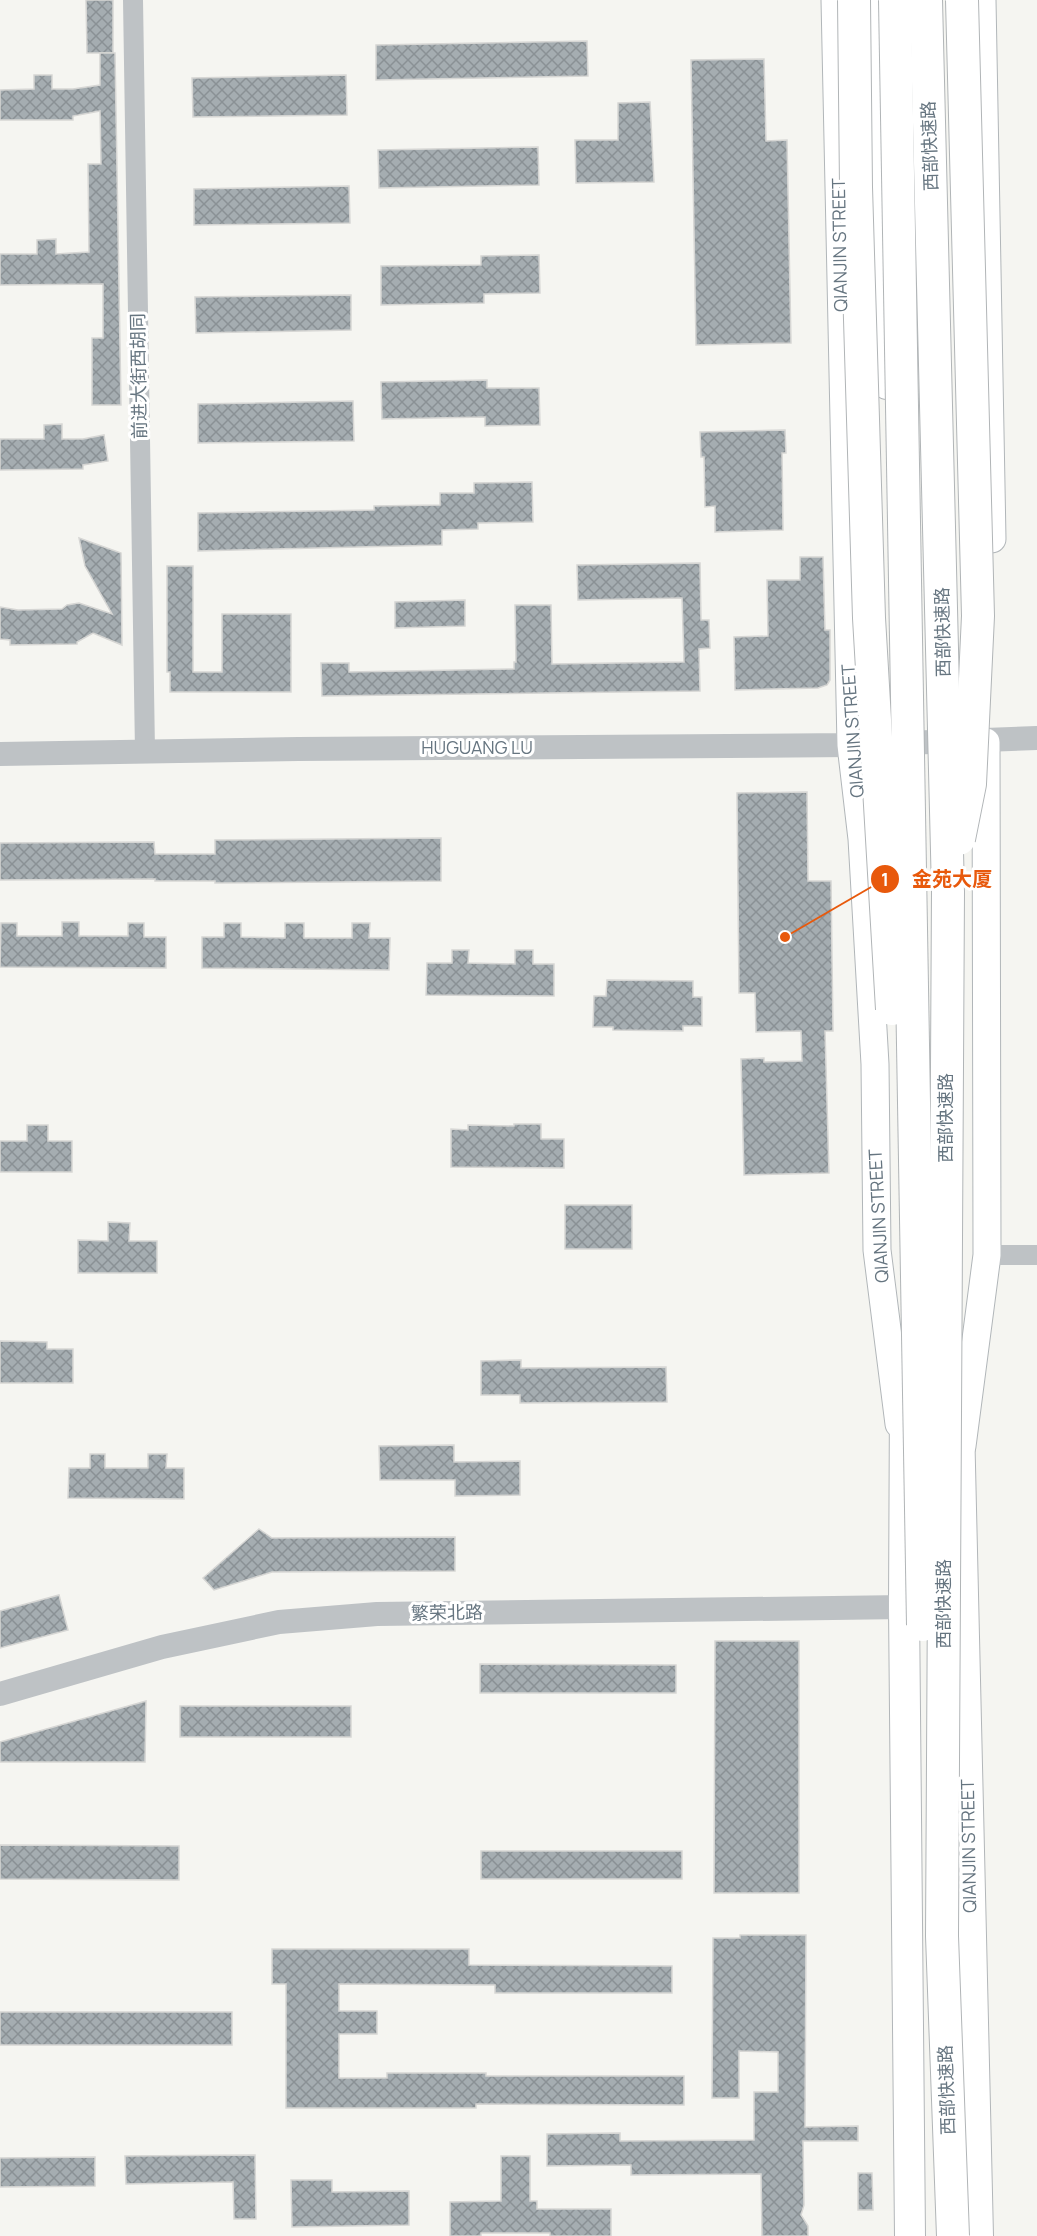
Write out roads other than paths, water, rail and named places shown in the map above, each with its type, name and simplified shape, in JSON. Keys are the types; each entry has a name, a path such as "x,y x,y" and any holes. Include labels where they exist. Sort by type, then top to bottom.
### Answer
{"highway":[{"path":"854,0 856,187 869,618 899,1132 918,1321"},
{"name":"西部快速路","path":"895,0 935,2236"},
{"name":"西部快速路","path":"926,0 948,892 942,1936 952,2236"},
{"path":"948,892 970,784 978,616 962,0"}],"main road":[{"name":"QIANJIN STREET","path":"835,0 850,745 862,839 873,1029 877,1250 904,1459"},
{"name":"QIANJIN STREET","path":"879,0 883,286 898,743 906,1128 907,1257 903,1607 910,2236"},
{"name":"QIANJIN STREET","path":"940,0 954,741 955,1241 978,2236"},
{"name":"QIANJIN STREET","path":"960,1456 987,1255 986,740 993,625 982,0"}],"street":[{"name":"前进大街西胡同","path":"133,0 145,752"},
{"name":"HUGUANG LU","path":"0,754 850,745 1037,738"},
{"path":"987,1255 1037,1255"},
{"name":"繁荣北路","path":"0,1694 162,1647 279,1622 388,1614 903,1607"}],"place":[{"name":"金苑大厦","path":"785,937"}]}
